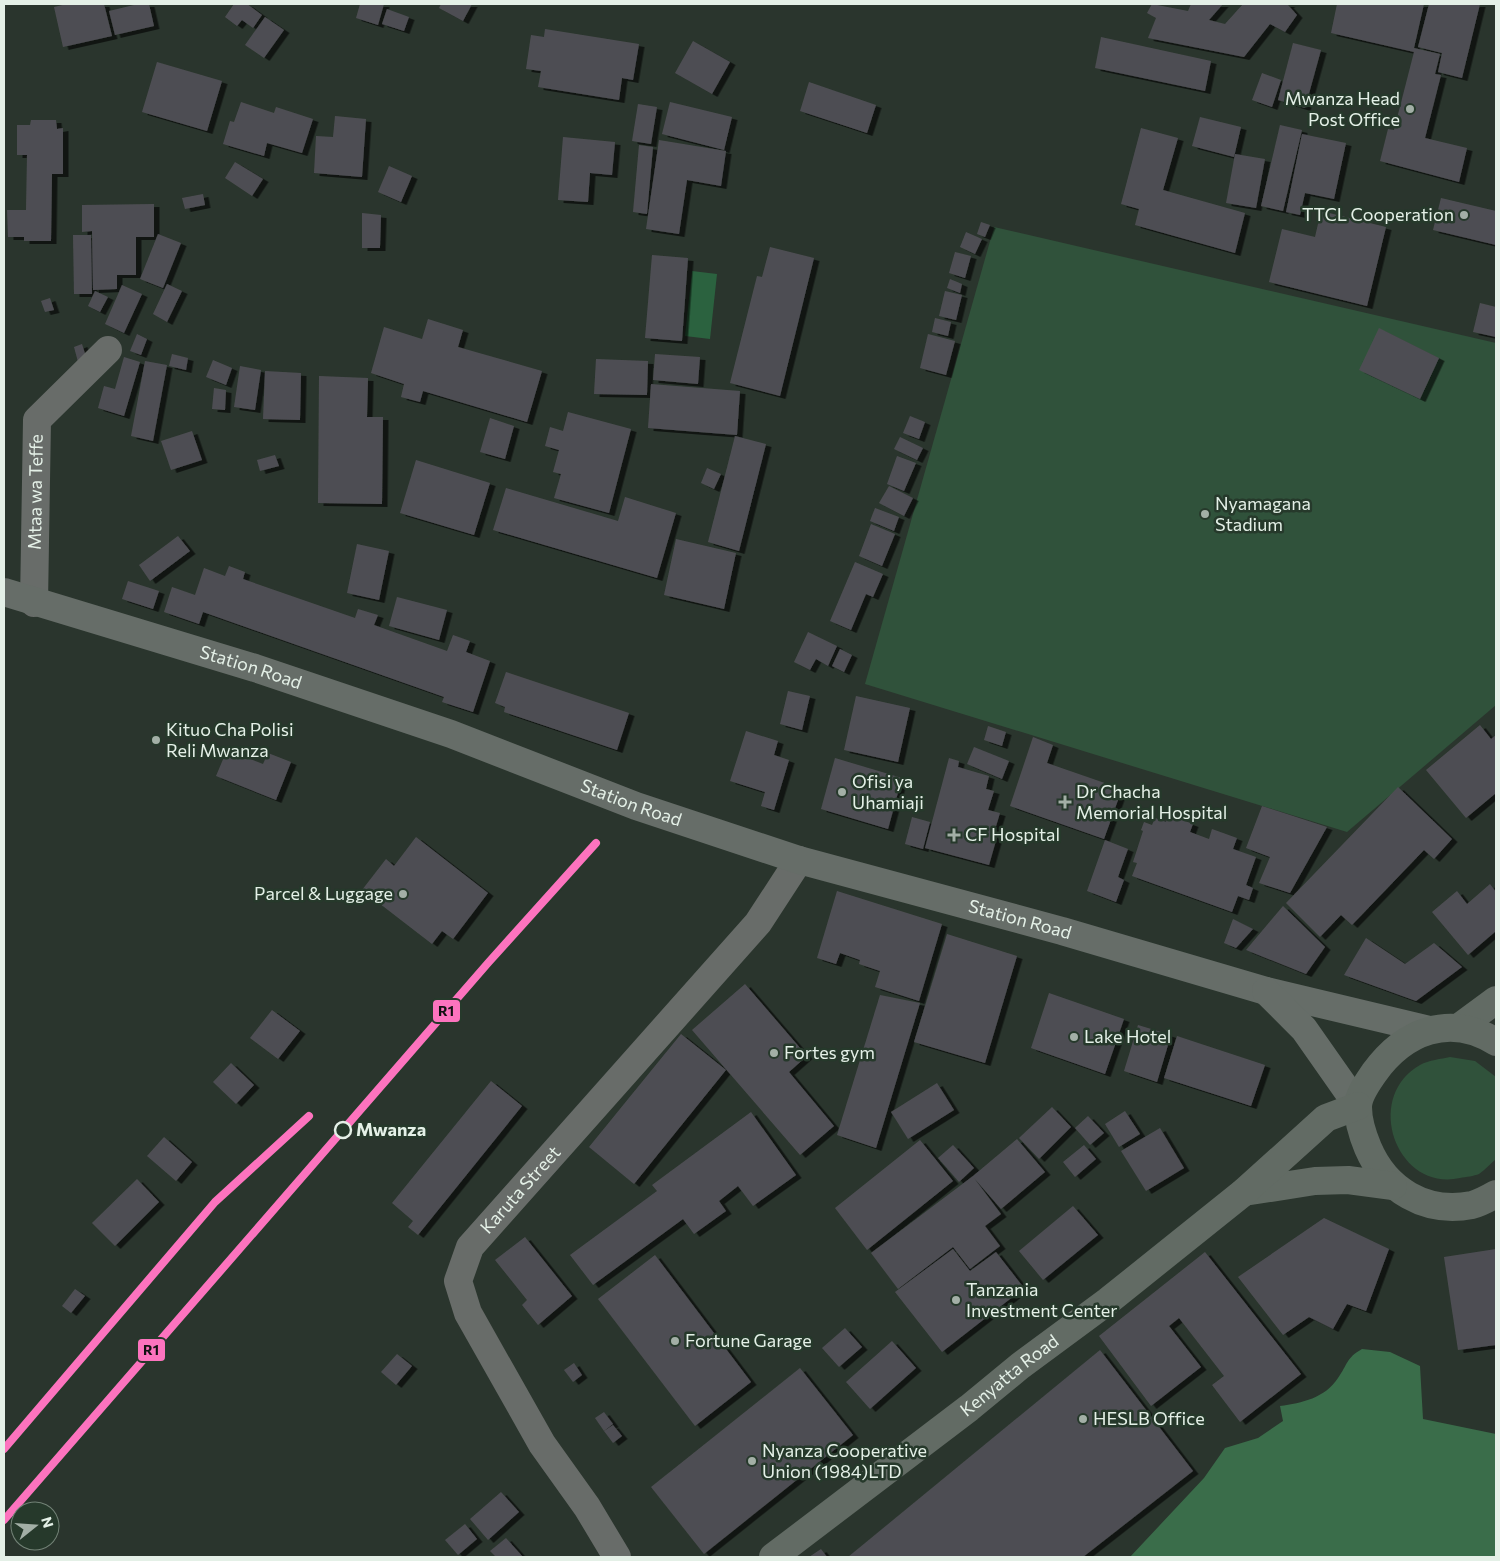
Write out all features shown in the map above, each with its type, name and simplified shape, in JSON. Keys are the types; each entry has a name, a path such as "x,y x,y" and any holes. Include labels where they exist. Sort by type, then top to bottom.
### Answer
{"highway":[{"path":"1458,1028 1496,1000"},
{"path":"1496,1042 1485,1035 1458,1028 1430,1030 1404,1040 1384,1059 1366,1084 1358,1106 1364,1138 1375,1164 1393,1186 1417,1200 1445,1207 1473,1205 1496,1194"},
{"name":"Kenyatta Road","path":"773,1557 969,1408 1020,1366 1108,1301 1244,1192 1326,1118 1358,1106"},
{"name":"Kenyatta Road","path":"1244,1192 1315,1181 1348,1180 1393,1186"}],"main road":[{"name":"Station Road","path":"4,592 34,603 255,668 442,730 636,806 799,860 1062,931 1266,991 1430,1030"},
{"name":"Station Road","path":"1266,991 1304,1029 1358,1106"}],"street":[{"name":"Mtaa wa Teffe","path":"34,603 36,420 108,350"},
{"name":"Karuta Street","path":"617,1557 587,1507 542,1444 468,1313 458,1281 470,1247 758,923 799,860"}],"shaded area":[{"name":"Nyamagana Stadium","path":"994,227 1496,343 1496,705 1347,832 865,684"},
{"path":"692,271 717,274 710,339 685,336"},
{"path":"1450,1057 1475,1061 1496,1077 1496,1159 1477,1175 1460,1178 1438,1178 1419,1171 1404,1157 1395,1139 1391,1119 1393,1098 1403,1080 1420,1065"},
{"path":"1362,1349 1390,1352 1420,1366 1423,1419 1496,1434 1496,1557 1130,1557 1204,1478 1225,1448 1258,1438 1283,1421 1280,1406 1305,1401 1327,1390 1333,1385 1350,1358"}],"building":[{"path":"67,4 104,4 112,36 63,47 54,7"},
{"path":"138,4 149,4 154,26 115,35 109,11"},
{"path":"234,4 247,4 262,15 253,28 242,20 237,26 225,17"},
{"path":"360,4 384,4 378,25 356,18"},
{"path":"441,4 472,4 463,21 439,8"},
{"path":"1152,4 1188,11 1191,4 1223,4 1209,20 1225,24 1243,4 1290,4 1288,5 1297,15 1285,32 1270,24 1244,57 1148,38 1156,18 1147,13"},
{"path":"1337,4 1424,4 1414,48 1440,54 1435,74 1441,75 1425,138 1467,148 1459,182 1380,161 1388,129 1394,130 1414,52 1331,33"},
{"path":"1429,4 1480,4 1462,78 1438,72 1442,53 1418,47"},
{"path":"387,9 409,17 404,31 382,24"},
{"path":"265,17 284,30 264,58 245,45"},
{"path":"545,29 639,44 633,80 622,78 619,100 538,87 541,71 526,69 531,35 544,37"},
{"path":"1101,37 1211,61 1205,91 1095,68"},
{"path":"693,41 730,62 712,94 675,73"},
{"path":"1293,43 1321,50 1305,108 1278,100"},
{"path":"157,62 222,81 207,131 142,112"},
{"path":"1262,73 1281,80 1272,107 1252,100"},
{"path":"809,82 876,105 867,133 800,111"},
{"path":"241,102 274,113 276,107 313,119 302,153 267,143 264,156 223,144 230,121 234,122"},
{"path":"670,102 732,117 724,150 662,134"},
{"path":"638,104 657,107 651,144 632,141"},
{"path":"335,116 366,119 362,177 314,173 316,136 333,137"},
{"path":"1200,117 1241,127 1234,157 1192,146"},
{"path":"31,120 56,120 57,129 63,128 63,174 52,174 51,241 24,241 24,237 8,237 7,210 26,210 27,155 17,155 17,125 30,125"},
{"path":"1280,125 1302,130 1283,211 1261,206"},
{"path":"1141,128 1178,138 1163,190 1245,213 1235,253 1135,225 1139,209 1121,204"},
{"path":"1302,134 1346,143 1334,199 1305,193 1300,215 1286,212"},
{"path":"563,137 615,142 612,175 590,173 588,202 558,200"},
{"path":"659,140 726,151 721,186 687,180 679,234 646,229"},
{"path":"639,145 653,147 647,214 633,212"},
{"path":"1235,154 1265,159 1256,208 1226,203"},
{"path":"235,162 263,179 252,196 225,178"},
{"path":"389,166 412,176 401,202 378,192"},
{"path":"203,194 205,205 185,209 182,198"},
{"path":"1441,198 1496,211 1496,245 1433,230"},
{"path":"154,204 154,237 136,237 136,275 117,275 117,289 93,290 92,231 82,232 82,205"},
{"path":"1321,211 1386,227 1367,306 1269,282 1282,229 1315,237"},
{"path":"362,213 381,215 380,248 362,248"},
{"path":"981,222 990,225 985,237 977,234"},
{"path":"966,232 982,239 975,254 960,247"},
{"path":"158,234 181,243 163,288 140,279"},
{"path":"73,235 91,235 92,294 74,294"},
{"path":"770,247 814,258 780,396 730,383 757,276 762,277"},
{"path":"955,252 971,256 965,278 949,273"},
{"path":"652,255 688,258 682,341 645,338"},
{"path":"950,279 962,284 960,293 947,288"},
{"path":"167,284 182,291 167,322 153,314"},
{"path":"122,285 142,294 124,333 105,324"},
{"path":"95,291 108,297 100,312 88,306"},
{"path":"945,291 962,295 956,320 939,316"},
{"path":"50,298 54,310 45,312 41,301"},
{"path":"1480,303 1496,307 1496,337 1473,332"},
{"path":"935,318 951,322 948,336 932,332"},
{"path":"428,319 463,330 458,347 542,371 527,422 423,391 420,402 401,397 404,384 371,373 384,327 422,339"},
{"path":"1379,328 1439,358 1420,399 1359,370"},
{"path":"137,334 147,339 141,355 130,351"},
{"path":"928,334 955,341 946,375 920,368"},
{"path":"82,344 87,360 78,362 74,347"},
{"path":"172,354 188,358 186,370 169,366"},
{"path":"655,354 700,357 698,384 653,380"},
{"path":"124,357 140,362 124,416 98,408 104,386 115,389"},
{"path":"596,359 648,361 647,395 594,394"},
{"path":"213,360 232,368 226,385 206,377"},
{"path":"145,361 167,365 153,441 131,436"},
{"path":"240,366 261,370 255,410 234,407"},
{"path":"265,371 301,373 300,420 263,419"},
{"path":"319,376 368,378 367,417 383,417 382,504 318,503"},
{"path":"651,384 740,391 737,435 648,428"},
{"path":"214,388 226,390 225,410 212,409"},
{"path":"568,412 631,429 609,513 554,498 561,474 553,472 559,450 545,446 550,427 563,431"},
{"path":"910,416 925,422 919,439 903,433"},
{"path":"490,418 514,426 505,459 480,452"},
{"path":"192,431 202,460 171,470 161,441"},
{"path":"735,436 766,444 739,551 708,542"},
{"path":"900,437 923,448 917,460 894,449"},
{"path":"275,455 279,466 260,471 257,460"},
{"path":"897,456 916,463 904,491 887,484"},
{"path":"416,460 490,483 474,535 400,513"},
{"path":"707,468 721,474 714,489 701,483"},
{"path":"889,486 913,498 904,516 879,503"},
{"path":"506,488 618,521 625,497 676,513 657,578 493,530"},
{"path":"875,508 899,517 894,531 870,521"},
{"path":"871,524 895,534 882,566 859,556"},
{"path":"178,536 190,551 150,581 139,565"},
{"path":"676,539 736,553 724,609 664,595"},
{"path":"357,544 389,551 379,600 347,593"},
{"path":"855,562 883,574 873,597 866,594 851,630 830,621"},
{"path":"229,566 245,572 243,579 355,618 358,609 378,615 374,625 447,651 453,635 470,641 466,652 490,661 473,712 442,702 444,697 203,612 199,624 164,612 172,587 195,595 204,568 225,576"},
{"path":"128,581 159,591 153,609 122,599"},
{"path":"397,597 447,610 439,640 389,626"},
{"path":"808,632 837,646 828,666 816,659 810,670 794,662"},
{"path":"840,649 852,655 844,672 832,666"},
{"path":"506,672 629,713 617,750 504,712 505,707 495,703"},
{"path":"788,691 810,696 802,730 780,724"},
{"path":"856,696 910,708 898,762 844,750"},
{"path":"1480,725 1491,739 1496,735 1496,793 1466,818 1426,770"},
{"path":"988,726 1006,732 1002,746 984,740"},
{"path":"746,731 778,741 774,755 789,760 774,810 761,806 765,792 730,781"},
{"path":"1033,737 1053,745 1047,763 1122,789 1104,839 1010,806"},
{"path":"974,747 1009,761 1002,779 967,764"},
{"path":"227,750 263,764 268,753 291,762 276,800 216,776"},
{"path":"835,758 902,778 888,829 821,809"},
{"path":"949,758 959,761 958,767 989,776 986,789 994,791 988,810 1000,813 993,836 997,837 989,865 925,848"},
{"path":"1398,787 1452,839 1434,859 1424,850 1352,925 1341,915 1320,937 1286,903"},
{"path":"1262,806 1327,827 1290,893 1259,883 1270,857 1246,848"},
{"path":"1169,815 1193,824 1190,832 1209,839 1212,829 1237,838 1233,849 1256,857 1246,885 1253,888 1249,900 1238,896 1232,912 1132,876 1137,863 1133,862 1144,822 1152,825 1155,818 1166,822"},
{"path":"912,817 930,822 923,849 905,844"},
{"path":"416,837 488,893 453,939 442,931 432,944 362,890 386,859 394,866"},
{"path":"1105,840 1128,849 1118,877 1124,880 1116,902 1087,891"},
{"path":"1490,884 1496,892 1496,931 1468,955 1432,912 1457,891 1467,904"},
{"path":"837,891 942,924 919,1001 875,987 880,971 859,964 860,960 840,953 836,964 817,958"},
{"path":"1283,906 1325,947 1306,974 1246,950"},
{"path":"1233,919 1253,929 1236,948 1224,943"},
{"path":"947,934 1017,956 985,1063 914,1042"},
{"path":"1366,938 1405,964 1434,943 1462,967 1416,1001 1344,975"},
{"path":"745,984 807,1056 789,1072 834,1126 800,1155 692,1030"},
{"path":"1049,993 1124,1019 1105,1074 1031,1048"},
{"path":"880,995 920,1003 876,1148 837,1135"},
{"path":"272,1010 300,1031 278,1059 250,1038"},
{"path":"1138,1025 1171,1035 1157,1082 1124,1071"},
{"path":"681,1034 726,1070 634,1184 589,1147"},
{"path":"1177,1036 1265,1065 1251,1106 1164,1078"},
{"path":"231,1063 254,1085 236,1104 213,1082"},
{"path":"491,1081 522,1106 418,1235 408,1227 413,1221 392,1203"},
{"path":"937,1083 954,1110 908,1139 891,1112"},
{"path":"1052,1107 1071,1127 1039,1159 1019,1138"},
{"path":"1125,1111 1140,1134 1119,1147 1105,1124"},
{"path":"751,1112 796,1175 753,1206 738,1186 719,1201 726,1211 694,1234 683,1219 593,1285 570,1255 657,1191 652,1185"},
{"path":"1088,1116 1104,1133 1090,1145 1075,1128"},
{"path":"1160,1128 1184,1168 1146,1191 1121,1151"},
{"path":"164,1137 192,1162 176,1181 147,1156"},
{"path":"1017,1139 1045,1172 1001,1209 974,1178 1001,1214 985,1226 1000,1246 970,1269 953,1247 898,1289 871,1253 973,1176"},
{"path":"920,1140 953,1181 867,1250 835,1208"},
{"path":"953,1145 974,1168 959,1182 938,1158"},
{"path":"1084,1145 1096,1159 1075,1177 1063,1162"},
{"path":"137,1179 159,1202 115,1246 92,1223"},
{"path":"1073,1206 1098,1235 1043,1280 1019,1251"},
{"path":"1324,1218 1389,1249 1366,1311 1347,1304 1333,1329 1309,1317 1283,1335 1238,1277"},
{"path":"525,1237 572,1296 538,1325 522,1305 527,1300 495,1260"},
{"path":"953,1249 970,1271 996,1252 1024,1288 942,1352 895,1292"},
{"path":"1496,1249 1496,1345 1458,1350 1444,1257"},
{"path":"1205,1252 1301,1374 1240,1422 1212,1385 1224,1376 1179,1318 1169,1326 1201,1367 1151,1406 1099,1336"},
{"name":"Fortune Garage","path":"655,1255 751,1382 695,1426 598,1299"},
{"path":"75,1289 85,1296 71,1313 62,1306"},
{"name":"Fortune Garage","path":"845,1328 862,1347 839,1367 822,1348"},
{"name":"Fortune Garage","path":"892,1341 916,1368 870,1409 846,1382"},
{"path":"1100,1350 1193,1471 1083,1557 848,1557"},
{"path":"397,1354 412,1366 396,1385 381,1372"},
{"path":"574,1363 582,1375 573,1382 564,1370"},
{"name":"Nyanza Cooperative Union (1984)LTD","path":"800,1368 853,1435 704,1554 651,1487"},
{"path":"604,1412 613,1424 604,1431 595,1418"},
{"path":"613,1425 622,1436 613,1443 604,1431"},
{"path":"501,1492 519,1512 488,1540 470,1519"},
{"path":"465,1524 477,1539 458,1555 445,1540"},
{"path":"506,1538 523,1557 496,1557 490,1551"},
{"path":"821,1549 827,1557 809,1557"}],"transit line":[{"name":"R1","path":"4,1520 488,963 596,843"},
{"name":"R1","path":"4,1449 215,1202 309,1116"}],"place":[{"name":"Mwanza Head Post Office","path":"1410,109"},
{"name":"TTCL Cooperation","path":"1464,215"},
{"name":"Nyamagana Stadium","path":"1205,514"},
{"name":"Kituo Cha Polisi Reli Mwanza","path":"156,740"},
{"name":"Ofisi ya Uhamiaji","path":"842,792"},
{"name":"Dr Chacha Memorial Hospital","path":"1065,802"},
{"name":"CF Hospital","path":"954,835"},
{"name":"Parcel & Luggage","path":"403,894"},
{"name":"Lake Hotel","path":"1074,1037"},
{"name":"Fortes gym","path":"774,1053"},
{"name":"Mwanza","path":"343,1130"},
{"name":"Tanzania Investment Center","path":"956,1300"},
{"name":"Fortune Garage","path":"675,1341"},
{"name":"HESLB Office","path":"1083,1419"},
{"name":"Nyanza Cooperative Union (1984)LTD","path":"752,1461"}]}
